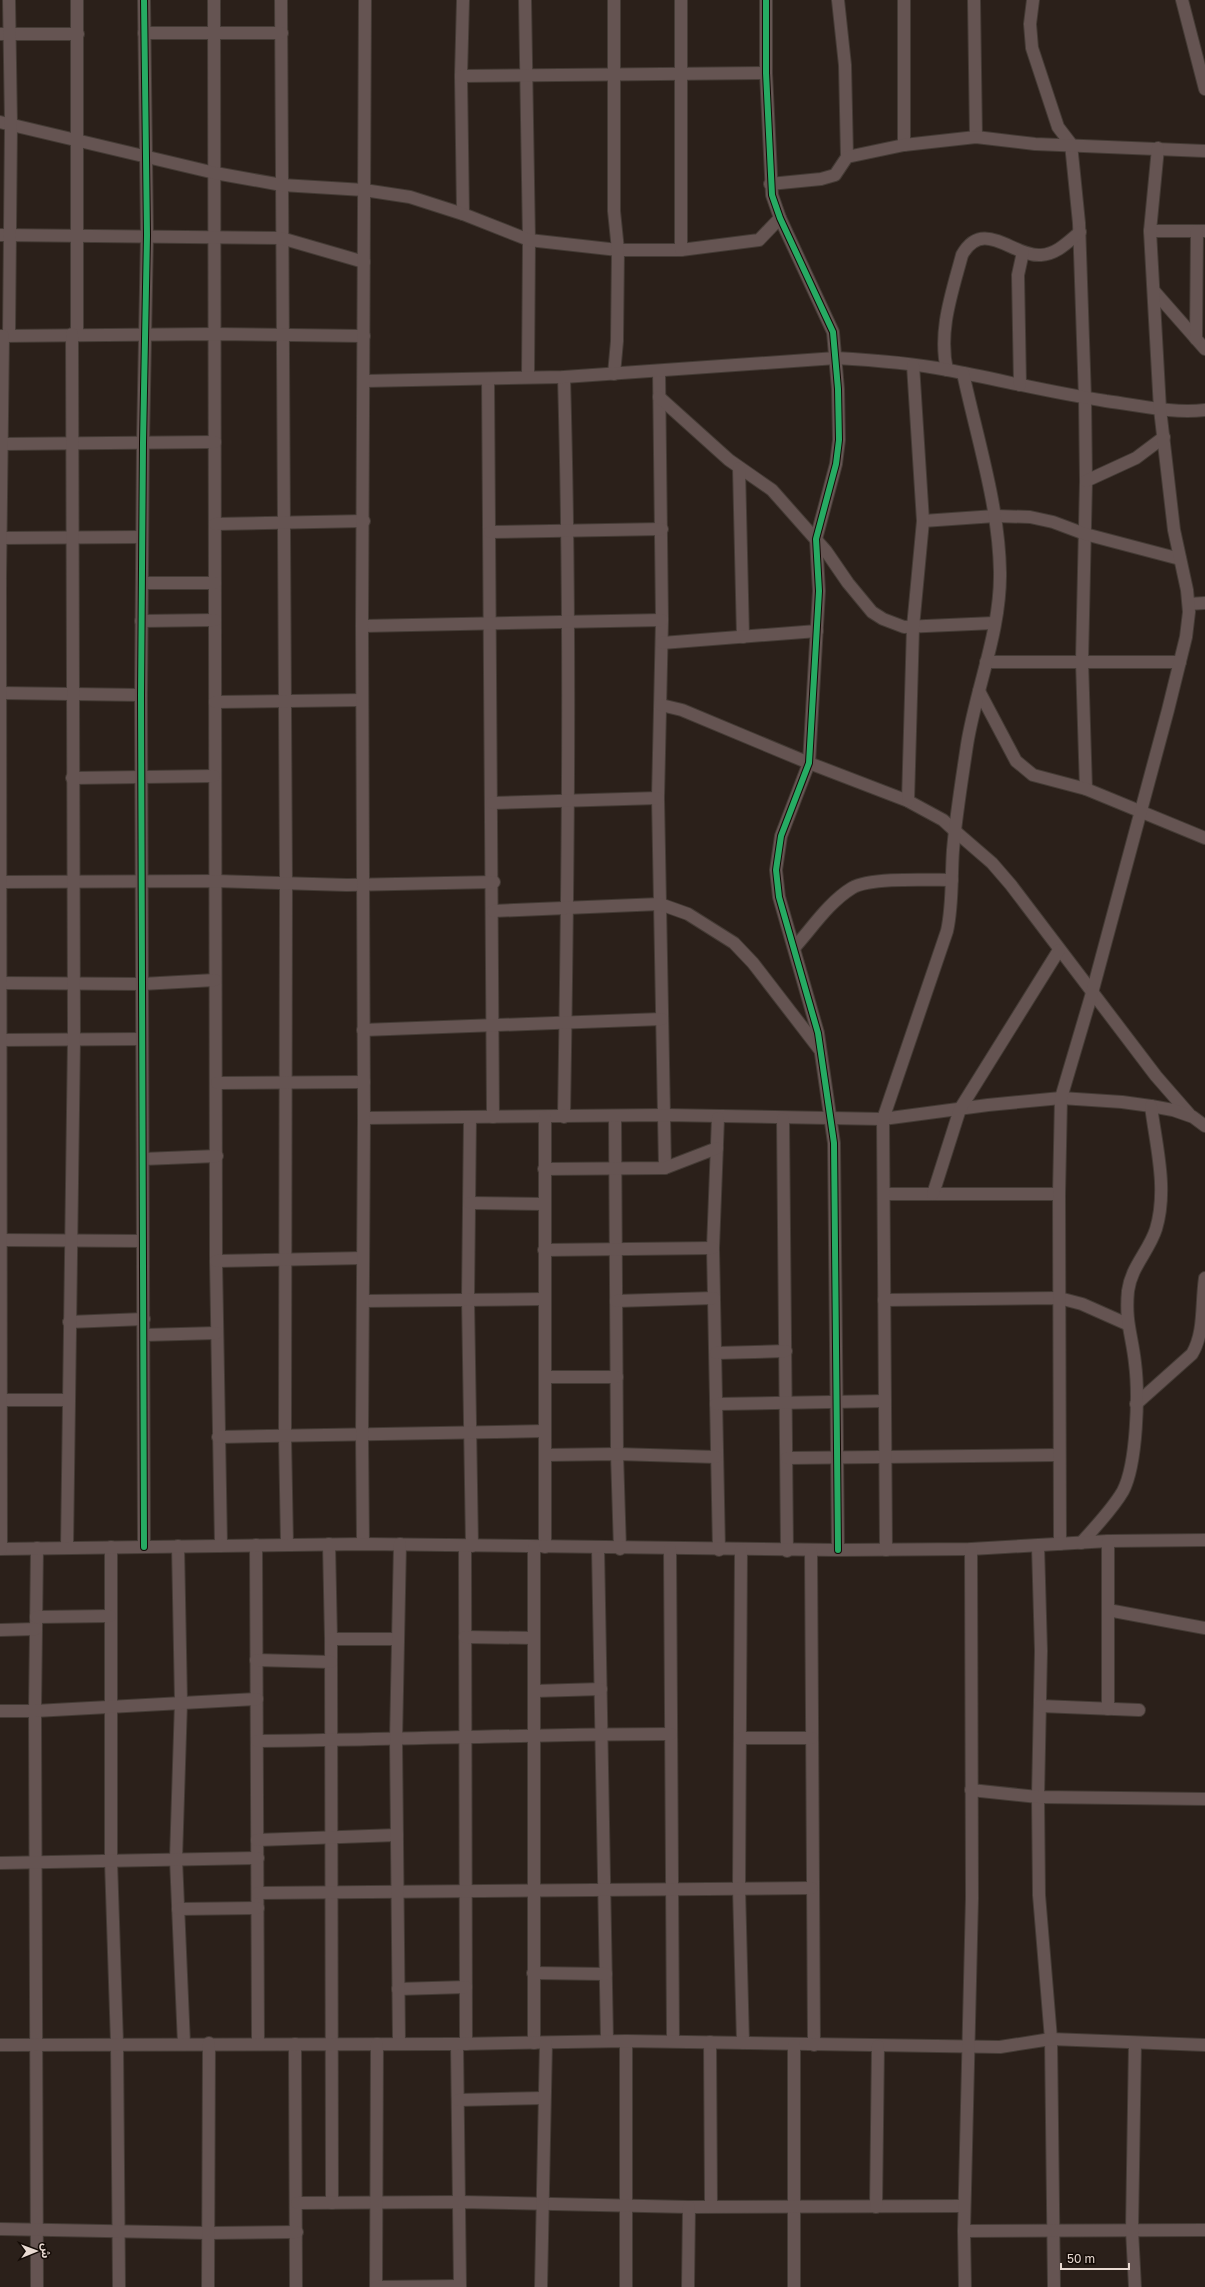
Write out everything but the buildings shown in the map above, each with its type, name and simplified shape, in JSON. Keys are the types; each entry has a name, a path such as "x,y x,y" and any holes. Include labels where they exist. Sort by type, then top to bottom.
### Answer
{"street":[{"path":"9,0 4,34 5,235 0,579 0,1179 2,1240 0,1358 0,1549 287,1544 400,1544 620,1549 886,1550 971,1549 1108,1541 1205,1540"},
{"path":"67,1548 74,1038 72,443 78,235 78,0"},
{"path":"144,0 147,158 146,335 142,443 141,621 143,883 141,1039 144,1319 144,1547"},
{"path":"214,0 214,776 217,1083 216,1261 221,1545"},
{"path":"281,0 281,238 285,524 285,1437 287,1544"},
{"path":"364,1544 362,1435 364,1082 362,626 364,521 365,0"},
{"path":"463,0 461,76 463,214"},
{"path":"525,0 529,240 528,377"},
{"path":"614,0 614,211 618,250 618,341 614,374"},
{"path":"681,0 681,250"},
{"path":"766,0 766,74 770,184 780,218 828,321 834,338 836,358 839,440 836,464 816,539 819,591 810,763 781,836 776,853 776,882 818,1033 834,1143 838,1550"},
{"path":"770,184 821,179 835,175 847,157 845,71 838,0"},
{"path":"904,0 904,145"},
{"path":"974,0 976,137"},
{"path":"1033,0 1031,37 1037,67 1058,127 1071,144 1080,232 1086,481 1082,661 1086,789"},
{"path":"1182,0 1205,89"},
{"path":"144,33 282,32"},
{"path":"4,34 78,34"},
{"path":"461,76 766,74"},
{"path":"5,123 78,142 215,173 282,185 364,190 410,198 463,214 529,240 618,250 681,250 759,240 780,218"},
{"path":"847,157 904,145 976,137 1035,144 1071,144 1205,151"},
{"path":"1060,1544 1059,1194 1061,1098 1092,993 1186,637 1188,604 1173,523 1160,409 1150,231 1158,148"},
{"path":"1150,231 1201,231 1196,339"},
{"path":"946,370 943,354 943,335 962,255 966,248 972,243 991,239 1001,240 1023,252 1042,255 1053,252 1062,247 1080,232"},
{"path":"5,235 147,235 281,238 364,262"},
{"path":"1020,385 1018,275 1023,252"},
{"path":"1154,291 1205,349"},
{"path":"4,336 74,334 282,334 364,336"},
{"path":"364,381 564,377 836,358 913,365 946,370 1085,398 1160,409 1190,411 1205,410"},
{"path":"908,801 913,627 923,521 913,365"},
{"path":"659,371 662,529 662,643 658,798 665,1168"},
{"path":"886,1550 883,1119 947,931 951,914 956,831 970,732 986,662 999,591 1000,572 995,516 963,373"},
{"path":"564,377 568,530 568,800 564,1117"},
{"path":"488,379 494,882 493,1117"},
{"path":"659,397 739,468 772,490 816,539 848,583 872,612 895,624 913,627 994,623"},
{"path":"1086,481 1136,458 1164,437"},
{"path":"2,444 215,442"},
{"path":"739,468 743,637"},
{"path":"923,521 995,516 1030,517 1086,534 1180,559"},
{"path":"215,524 285,524 364,521"},
{"path":"490,532 662,529"},
{"path":"1,538 142,537"},
{"path":"142,582 215,583"},
{"path":"1188,604 1205,603"},
{"path":"141,621 215,620"},
{"path":"362,626 662,620"},
{"path":"662,643 817,631"},
{"path":"986,662 1180,662"},
{"path":"979,691 1016,761 1023,768 1033,774 1086,789 1205,837"},
{"path":"1,694 73,693 141,695"},
{"path":"215,702 362,700"},
{"path":"661,705 682,710 810,763 908,801 943,820 973,845 1006,879 1156,1076 1193,1118"},
{"path":"72,778 214,776"},
{"path":"492,803 658,798"},
{"path":"794,948 838,898 853,887 880,882 952,880"},
{"path":"1,882 362,884 494,882"},
{"path":"493,911 660,904 688,914 734,943 753,963 821,1051"},
{"path":"933,1194 960,1109 1059,950"},
{"path":"1,983 142,984 215,980"},
{"path":"363,1030 566,1021 662,1019"},
{"path":"1,1040 74,1038 141,1039"},
{"path":"217,1083 364,1082"},
{"path":"364,1118 615,1117 665,1115 718,1118 883,1119 1061,1098 1122,1102 1173,1110 1193,1118 1205,1126"},
{"path":"1081,1543 1116,1502 1128,1478 1131,1465 1136,1404 1135,1363 1127,1324 1130,1280 1136,1264 1152,1242 1161,1207 1161,1174 1151,1106"},
{"path":"377,2044 376,2287 460,2287 458,2100 466,1987 464,1637 468,1546 470,1434 468,1299 470,1117"},
{"path":"541,2287 541,2205 544,2098 533,1973 532,1891 534,1638 545,1456 545,1117"},
{"path":"615,1117 617,1454 620,1549"},
{"path":"718,1118 713,1248 716,1353 718,1550"},
{"path":"783,1119 787,1404 787,1550"},
{"path":"544,1169 665,1168 717,1148"},
{"path":"142,1160 217,1156"},
{"path":"884,1194 1059,1194"},
{"path":"470,1203 544,1204"},
{"path":"2,1240 142,1241"},
{"path":"544,1250 713,1248"},
{"path":"216,1261 362,1258"},
{"path":"1136,1404 1192,1354 1198,1345 1202,1327 1205,1278"},
{"path":"616,1301 714,1298"},
{"path":"884,1300 1059,1298 1082,1304 1127,1324"},
{"path":"362,1301 544,1299"},
{"path":"70,1322 144,1319"},
{"path":"144,1335 217,1333"},
{"path":"716,1353 786,1351"},
{"path":"545,1377 617,1377"},
{"path":"1,1400 68,1400"},
{"path":"716,1404 787,1404 886,1401"},
{"path":"218,1437 470,1434 545,1431"},
{"path":"545,1456 617,1454 716,1458"},
{"path":"787,1458 886,1459 1060,1455"},
{"path":"1108,1541 1108,1709"},
{"path":"329,1544 331,1639 331,1891 333,2044 332,2203"},
{"path":"399,2043 396,1740 400,1544"},
{"path":"256,1545 258,2044"},
{"path":"178,1546 181,1702 176,1859 184,2044"},
{"path":"1038,1546 1040,1706 1038,1797 1039,1895 1051,2039 1054,2287"},
{"path":"111,1547 109,1706 111,1861 117,2043 119,2287"},
{"path":"37,1548 35,1711 37,2287"},
{"path":"598,1548 607,2041"},
{"path":"670,1549 673,2041"},
{"path":"965,2287 964,2206 972,1898 971,1549"},
{"path":"741,1550 739,1888 743,2043"},
{"path":"811,1550 814,2045"},
{"path":"1108,1610 1205,1628"},
{"path":"0,1630 36,1623 110,1616"},
{"path":"464,1637 534,1638"},
{"path":"331,1639 398,1639"},
{"path":"256,1660 331,1662"},
{"path":"534,1691 601,1689"},
{"path":"0,1711 35,1711 257,1698"},
{"path":"1040,1706 1139,1710"},
{"path":"257,1741 396,1740 534,1734 671,1734"},
{"path":"740,1738 812,1738"},
{"path":"971,1790 1038,1797 1205,1799"},
{"path":"257,1840 332,1839 397,1835"},
{"path":"0,1863 258,1858"},
{"path":"258,1893 397,1890 532,1891 812,1888"},
{"path":"178,1909 258,1908"},
{"path":"533,1973 606,1974"},
{"path":"398,1989 466,1987"},
{"path":"0,2044 462,2044 673,2041 794,2045 1000,2047 1051,2039 1205,2045"},
{"path":"626,2041 626,2287"},
{"path":"710,2042 711,2206"},
{"path":"208,2287 209,2043"},
{"path":"1134,2287 1132,2230 1135,2043"},
{"path":"295,2044 297,2232 296,2287"},
{"path":"794,2045 794,2287"},
{"path":"876,2207 878,2046"},
{"path":"458,2100 544,2098"},
{"path":"296,2203 460,2202 541,2205 795,2207 964,2206"},
{"path":"688,2287 689,2206"},
{"path":"0,2229 118,2230 208,2233 297,2232"},
{"path":"964,2231 1205,2230"}],"cycle path":[{"path":"144,0 147,235 143,443 141,695 144,1547"},
{"path":"766,0 766,73 772,195 780,218 833,332 838,389 839,440 836,464 816,539 819,591 809,763 781,836 776,870 779,897 818,1033 834,1143 838,1550"}]}
